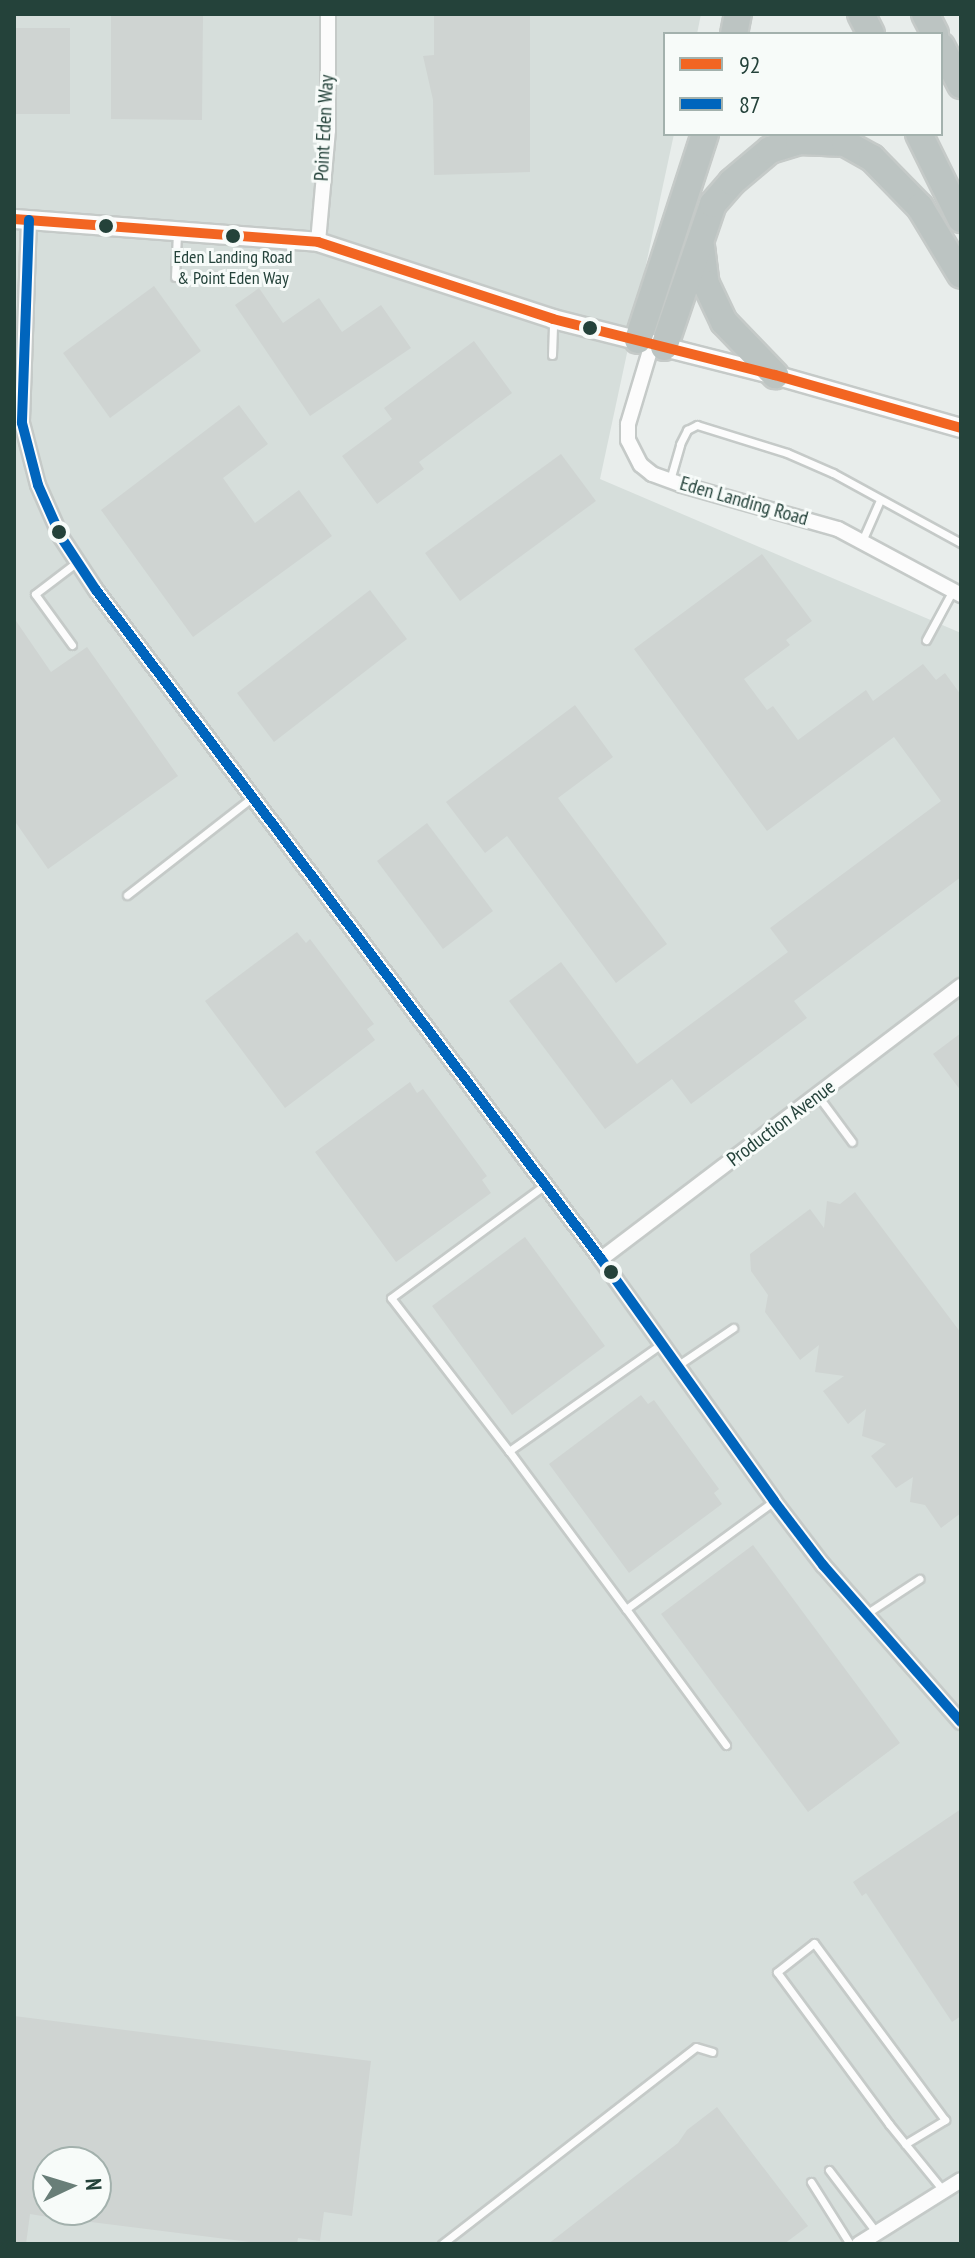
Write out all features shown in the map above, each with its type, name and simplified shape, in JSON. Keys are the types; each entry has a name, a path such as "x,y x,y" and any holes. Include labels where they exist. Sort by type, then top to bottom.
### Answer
{"highway":[{"path":"861,14 870,32"},
{"path":"925,14 934,32"},
{"path":"943,50 961,85"},
{"path":"652,344 704,136"},
{"path":"920,136 961,219"},
{"path":"652,344 713,204 732,182 770,150 799,141 845,143 872,158 897,180 920,207 961,275"},
{"path":"700,239 706,284 724,322 775,375"}],"street":[{"name":"Point Eden Way","path":"318,242 328,130 328,14"},
{"path":"961,428 775,375 553,319 318,242 22,219 22,423 38,485 77,562 601,1259 774,1501 866,1614 961,1722"},
{"name":"Eden Landing Road","path":"652,344 628,424 628,440 641,465 670,480 838,529 957,592"},
{"name":"Production Avenue","path":"601,1259 961,986"},
{"path":"859,2244 942,2189 961,2180"}],"lane":[{"path":"175,277 177,231"},
{"path":"552,355 553,319"},
{"path":"670,480 680,444 687,430 697,425 787,453 833,473 959,542"},
{"path":"862,541 880,500"},
{"path":"72,645 35,594 77,562"},
{"path":"926,640 957,592"},
{"path":"127,895 253,797"},
{"path":"818,1095 852,1142"},
{"path":"545,1185 391,1298 509,1451 726,1745"},
{"path":"677,1366 733,1328"},
{"path":"509,1451 661,1344"},
{"path":"626,1609 774,1501"},
{"path":"866,1614 919,1579"},
{"path":"905,2144 945,2120 814,1943 777,1972 905,2144 942,2189"},
{"path":"442,2244 696,2047 712,2052"},
{"path":"829,2170 876,2232"},
{"path":"811,2182 850,2244"}],"shaded area":[{"path":"14,14 701,14 697,32 663,32 663,136 674,136 600,479 961,633 961,2244 14,2244"}],"building":[{"path":"111,14 203,14 202,120 111,119"},
{"path":"434,14 530,14 530,172 434,175 433,100 423,56 434,55"},
{"path":"14,28 70,28 70,114 14,114"},
{"path":"154,286 201,351 110,418 63,353"},
{"path":"259,288 283,323 319,298 342,332 381,305 411,348 310,416 235,305"},
{"path":"474,341 512,393 419,462 424,469 377,504 342,456 392,419 384,408"},
{"path":"239,405 268,444 223,478 255,523 299,490 332,536 193,637 101,510"},
{"path":"561,454 596,501 460,601 425,553"},
{"path":"762,554 812,621 786,640 790,645 744,679 767,710 773,706 798,740 866,690 873,701 923,664 936,680 945,673 961,695 961,877 794,1001 807,1018 691,1104 672,1079 605,1129 509,1001 561,962 637,1064 788,952 770,928 941,801 894,737 767,831 634,649"},
{"path":"370,590 407,639 274,742 237,693"},
{"path":"14,618 51,672 87,647 178,776 48,869 14,820"},
{"path":"575,705 613,757 558,798 667,944 616,983 507,836 485,853 446,802"},
{"path":"427,823 493,911 443,949 377,861"},
{"path":"297,932 306,943 310,939 374,1024 367,1029 375,1040 285,1108 205,1001"},
{"path":"961,1033 961,1091 933,1054"},
{"path":"410,1082 417,1093 423,1089 487,1176 482,1180 491,1193 396,1262 315,1152"},
{"path":"855,1192 961,1333 961,1513 941,1528 925,1505 910,1502 913,1477 896,1488 871,1456 886,1444 862,1436 866,1409 848,1424 823,1391 844,1376 815,1372 819,1345 800,1360 765,1312 768,1295 751,1271 750,1254 810,1209 824,1228 827,1201 840,1204"},
{"path":"525,1237 605,1346 512,1415 432,1306"},
{"path":"641,1395 648,1404 654,1400 719,1489 714,1493 722,1504 629,1573 549,1464"},
{"path":"753,1545 900,1743 808,1812 661,1614"},
{"path":"961,1809 961,2016 952,2022 866,1893 862,1896 853,1882"},
{"path":"14,2016 371,2061 352,2216 324,2212 320,2241 298,2238 297,2244 265,2244 112,2225 112,2146 32,2146 32,2214 26,2244 14,2244"},
{"path":"717,2107 808,2226 784,2244 548,2244 678,2143 687,2130"}],"transit line":[{"name":"92","path":"14,219 318,242 553,319 775,375 961,428"},
{"name":"87","path":"29,220 22,423 38,485 61,537 96,590 601,1259 774,1501 823,1565 961,1722"}],"place":[{"name":"Eden Landing Road & Point Eden Way","path":"233,236"}]}
